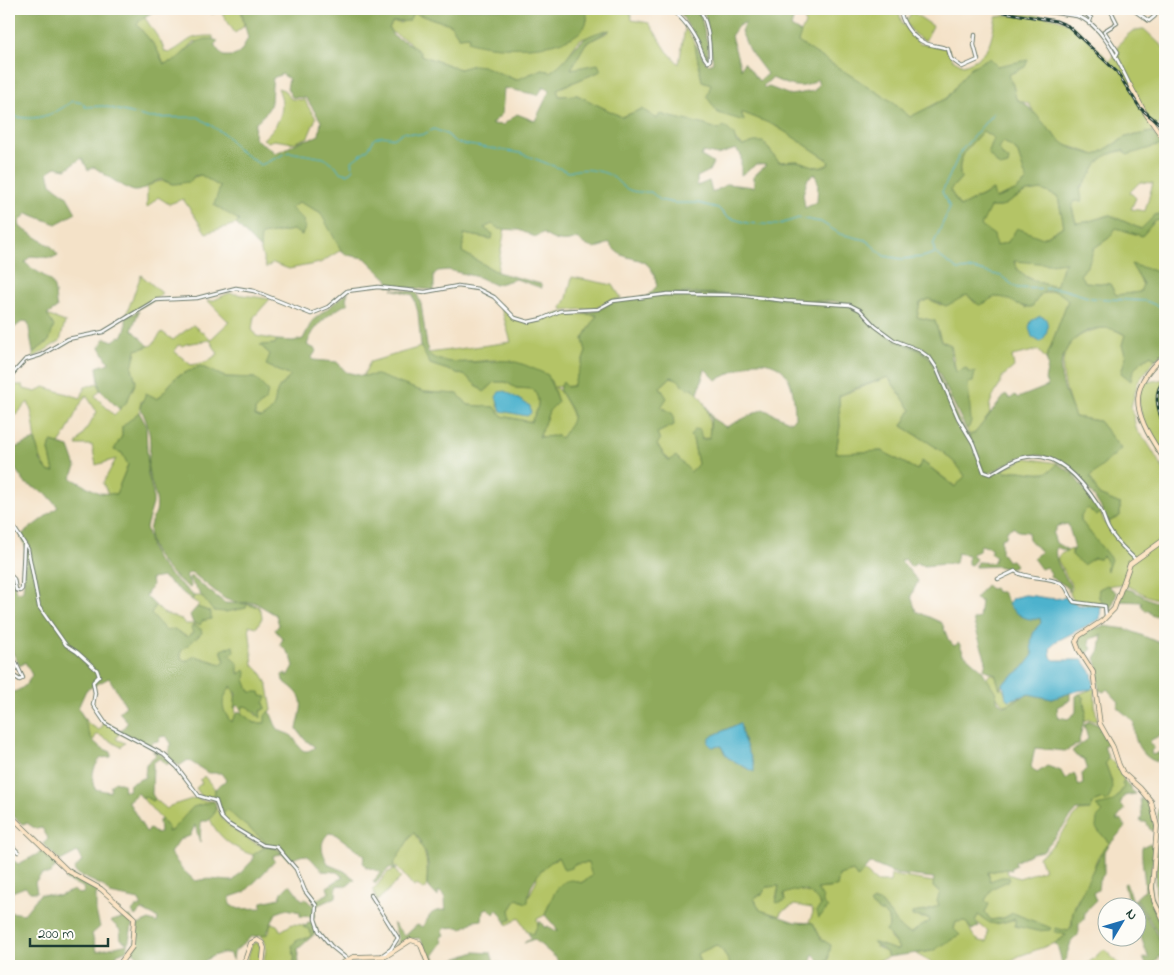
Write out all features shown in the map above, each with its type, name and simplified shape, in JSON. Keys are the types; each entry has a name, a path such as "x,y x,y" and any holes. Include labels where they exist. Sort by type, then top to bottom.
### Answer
{"main road":[{"path":"1130,85 1144,111 1165,141"},
{"path":"1165,355 1143,376 1138,390 1138,399 1148,431 1165,460"},
{"path":"1165,539 1136,559 1126,570 1116,606 1106,617 1082,633 1076,640 1079,650 1091,666 1100,724 1113,747 1119,766 1128,780 1145,793 1154,814 1157,826 1152,888 1154,902 1165,924"},
{"path":"9,814 73,874 101,889 134,918 132,947 118,966"},
{"path":"243,966 250,942 256,940 262,943 264,948 262,966"},
{"path":"338,966 347,959 380,957 391,954 408,941 419,942 429,966"}],"street":[{"path":"656,11 662,9"},
{"path":"668,9 681,20 694,36 708,62 710,60 709,47 704,17 699,9"},
{"path":"900,9 904,23 912,34 924,43 948,49 951,59 962,67 978,60 974,45 975,35"},
{"path":"1028,9 1076,16 1089,24 1107,41 1130,85"},
{"path":"1081,9 1091,18 1089,24"},
{"path":"1110,9 1117,23 1104,31 1118,52 1115,56"},
{"path":"1132,9 1149,21 1155,16 1157,9 1165,17"},
{"path":"9,378 25,360 36,358 68,339 103,332 156,300 196,298 236,288 254,291 311,314 328,307 347,290 357,288 378,287 425,292 467,286 494,297 515,318 528,322 542,320 560,312 598,309 613,301 668,294 739,295 788,301 840,303 860,310 875,326 894,340 919,350 930,358 958,418 973,443 984,472 990,474 1016,459 1029,456 1051,460 1067,467 1099,507 1110,532 1126,551 1136,559"},
{"path":"9,520 28,549 39,607 66,645 77,652 98,671 99,676 93,680 93,705 106,724 164,755 178,767 199,796 216,801 221,817 232,827 263,845 280,850 300,875 305,891 316,906 315,919 319,932 331,946 347,959"},
{"path":"9,574 14,579 16,590 20,591 22,589 24,545"},
{"path":"998,578 1016,571 1024,576 1045,577 1064,585 1074,602 1105,606 1106,617"},
{"path":"9,654 16,663 23,678 20,680 9,673"},
{"path":"9,843 18,852"},
{"path":"372,895 398,938 391,949 380,957"}],"green space":[{"path":"9,9 157,9 140,20 137,25 155,46 164,64 176,59 196,43 206,39 218,41 214,45 223,56 237,55 248,38 241,9 586,9 587,20 581,31 569,39 534,47 495,47 468,41 469,36 459,37 450,24 413,13 409,21 393,22 389,28 393,36 410,44 421,53 420,55 460,69 473,65 483,66 516,80 542,69 550,72 581,41 610,30 586,43 571,69 598,64 601,71 557,89 559,96 577,95 622,117 642,109 657,119 660,114 719,130 724,126 734,135 736,142 743,146 754,142 763,142 779,162 796,161 821,167 829,164 827,159 776,126 741,112 744,121 718,113 707,97 711,84 702,81 694,41 705,61 709,65 713,62 705,15 701,9 804,9 804,11 795,13 791,27 801,33 798,42 891,101 910,117 947,98 970,68 989,58 997,66 1028,60 1025,67 1008,75 1013,85 1016,99 1029,107 1056,137 1069,147 1096,155 1126,137 1152,132 1164,144 1127,155 1123,150 1104,157 1080,187 1082,201 1074,201 1072,208 1076,223 1110,215 1141,229 1155,215 1165,213 1165,219 1155,221 1142,236 1116,228 1109,238 1094,248 1088,265 1080,275 1085,282 1110,284 1116,295 1140,292 1143,284 1131,264 1165,274 1163,284 1165,286 1165,352 1155,360 1151,355 1140,363 1133,372 1131,381 1121,373 1126,356 1122,345 1125,335 1116,330 1097,328 1079,336 1072,342 1062,360 1062,381 1075,417 1099,421 1121,449 1090,477 1099,495 1120,504 1120,516 1108,522 1095,498 1085,485 1062,464 1049,458 1035,455 1021,457 990,473 984,472 969,435 975,433 1006,394 1010,399 1015,395 1018,398 1048,386 1045,380 1048,365 1046,359 1068,300 1059,293 1052,291 1041,294 1032,307 1023,306 997,297 979,305 967,295 946,306 929,299 920,303 917,317 935,321 941,341 951,345 951,356 956,372 966,368 969,373 975,372 973,382 968,383 971,421 966,429 931,357 919,349 894,340 875,325 861,310 850,304 831,301 787,301 739,294 687,293 647,296 657,286 654,273 643,261 622,255 609,242 601,247 592,248 585,245 578,238 560,241 543,233 535,237 519,230 499,229 492,224 484,228 493,234 492,239 464,234 462,252 497,272 541,284 542,288 516,279 495,285 478,277 448,270 438,271 434,274 434,290 388,286 388,280 365,258 347,255 341,250 320,212 299,202 291,208 303,220 305,228 302,235 293,230 261,235 260,249 236,224 239,221 237,219 214,205 220,187 201,175 194,176 190,182 176,184 159,180 141,190 134,191 94,167 88,170 82,158 66,169 56,167 48,172 51,184 66,195 76,213 56,224 27,213 19,222 20,227 52,247 58,255 52,258 31,256 25,262 49,280 54,288 57,308 47,315 54,326 49,341 33,353 28,322 23,321 9,332","holes":["746,22 741,31 749,50 767,74 759,81 744,62 741,69 731,36 738,26","282,74 289,79 287,88 292,97 306,98 321,121 319,135 275,153 254,138 255,123 267,112 271,99 273,78","772,78 796,86 807,85 817,79 819,84 814,91 790,95 769,87 765,88 763,86","544,86 550,90 535,121 517,114 503,125 491,124 502,114 504,88 538,95","983,131 994,138 988,153 1000,167 1008,165 1009,160 1003,156 998,148 1004,142 1017,151 1027,181 1015,191 995,199 993,190 960,207 950,190 961,178 960,164 965,152","736,149 741,155 741,175 757,164 766,165 754,176 754,187 727,184 712,193 709,181 697,186 697,177 709,171 713,163 701,156 703,152 717,155","815,174 818,183 817,202 805,208 803,194 808,178","1042,190 1058,197 1064,226 1043,238 1017,228 1008,242 996,246 994,235 981,226 990,207 1001,207 1026,192","1014,261 1050,264 1066,262 1062,267 1056,287 1037,282 1025,276 1016,267"]},
{"path":"209,9 241,9 244,26 235,33 220,10 212,14"},
{"path":"586,9 630,10 632,20 649,23 667,51 679,64 685,28 694,41 702,81 711,84 744,120 741,112 764,120 827,159 829,164 817,167 797,161 779,162 765,144 751,143 743,146 724,132 704,125 660,114 657,119 642,109 622,117 577,95 559,96 557,89 601,71 571,69 586,43 609,32 606,30 579,40 562,64 550,72 542,69 516,80 481,68 460,69 419,55 408,41 391,32 389,28 393,22 401,23 413,13 450,24 459,37 587,21"},
{"path":"679,9 698,9 708,46 708,59 705,58 700,45"},
{"path":"804,9 898,9 902,23 920,44 948,48 952,59 963,65 984,53 990,41 996,17 1036,15 1065,22 1083,34 1110,61 1127,35 1144,29 1165,49 1165,118 1152,132 1126,137 1096,155 1063,144 1037,117 1029,104 1016,99 1013,85 1008,75 1024,67 976,65 970,68 947,98 910,117 891,101 797,42 805,24"},
{"path":"912,12 933,26 925,41 914,34 905,22"},
{"path":"145,18 161,42 165,52 169,53 193,38 213,36 213,39 194,42 178,59 164,64 155,46 137,25 140,20"},
{"path":"278,88 284,90 291,99 305,100 316,118 308,137 294,143 274,140 268,142 263,139 274,128 280,116 282,103"},
{"path":"983,131 994,138 988,153 1003,156 997,148 1004,142 1017,151 1027,181 1015,191 994,199 992,190 960,207 950,190 961,178 960,164 965,152"},
{"path":"1165,143 1165,213 1155,215 1141,229 1110,215 1076,223 1072,208 1074,201 1094,165 1106,154","holes":["1140,182 1153,183 1145,211 1131,209 1136,198 1130,192"]},
{"path":"201,175 220,187 239,221 236,224 206,233 183,199 169,204 158,197 147,208 147,187 159,181 172,184"},
{"path":"1042,190 1058,197 1064,226 1043,238 1008,242 996,246 980,226 990,207 1001,207 1026,192"},
{"path":"299,202 320,212 340,244 341,250 320,263 289,269 273,263 266,268 259,245 261,235 293,230 302,235 291,208"},
{"path":"1165,219 1165,274 1132,265 1143,285 1140,292 1116,295 1110,284 1085,282 1080,275 1088,265 1094,248 1109,238 1116,227 1142,236 1155,221"},
{"path":"492,224 505,228 497,272 462,252 464,234 491,239 483,228"},
{"path":"1014,260 1050,264 1067,261 1062,267 1056,287 1031,279 1020,271"},
{"path":"141,275 162,293 156,299 126,315"},
{"path":"572,277 613,285 621,298 608,301 597,308 563,311 562,308 567,298"},
{"path":"392,289 416,292 421,304 428,353 434,358 454,362 511,361 548,375 558,402 549,411 539,437 557,436 561,438 571,423 572,413 559,389 563,382 567,387 573,386 586,352 583,339 597,315 583,313 598,310 613,301 668,294 739,295 850,305 860,310 875,326 894,340 919,350 930,358 958,419 973,444 983,473 991,475 1003,468 1006,473 1019,471 1040,473 1053,469 1057,463 1073,474 1101,513 1096,516 1088,508 1081,515 1081,521 1111,559 1107,571 1106,559 1103,556 1100,559 1094,558 1083,565 1072,555 1074,544 1068,524 1057,526 1053,534 1056,543 1068,550 1056,547 1056,558 1070,586 1069,592 1066,586 1050,577 1051,573 1046,567 1041,569 1033,558 1041,552 1029,539 1028,532 1018,531 1013,527 1007,530 1006,537 1001,539 1001,552 1007,561 1012,560 1016,565 1008,569 997,566 975,567 977,562 993,563 996,557 991,554 991,548 981,545 979,551 972,554 976,559 971,565 968,564 968,555 957,553 955,563 924,566 917,563 911,567 905,559 901,561 918,581 911,596 916,611 942,623 948,639 954,646 959,643 964,654 981,669 995,691 998,702 1005,706 1029,694 1052,699 1070,693 1070,700 1057,707 1058,717 1068,719 1076,712 1076,696 1079,694 1083,697 1086,712 1080,743 1065,751 1035,748 1031,767 1037,773 1047,766 1061,771 1065,780 1074,773 1079,786 1083,784 1082,773 1087,768 1085,760 1076,756 1072,751 1088,739 1084,725 1089,721 1099,725 1109,742 1104,746 1108,758 1105,763 1112,788 1106,802 1103,799 1092,803 1091,810 1077,810 1043,851 1032,853 1015,862 1016,865 1011,868 1012,870 988,872 990,881 1001,877 1009,877 1010,880 993,888 985,900 989,904 985,913 991,920 1004,918 1013,913 1051,928 1050,930 1037,931 1015,926 1015,919 996,924 990,923 978,915 975,921 979,926 972,930 965,921 956,922 954,929 960,935 932,951 888,957 886,952 873,942 896,950 899,948 886,931 889,927 888,918 883,912 880,912 870,904 874,901 881,902 900,928 911,933 930,921 929,918 912,916 912,913 927,911 939,905 937,901 940,892 933,887 934,878 896,874 870,863 858,878 853,871 839,875 837,887 817,889 823,898 823,904 828,908 819,918 816,912 821,905 813,896 805,891 801,890 784,894 785,901 776,903 779,886 767,887 762,894 754,898 760,910 795,922 813,923 821,939 831,945 828,961 826,960 825,966 813,954 810,964 802,963 797,966 731,966 723,951 716,945 697,954 701,966 561,966 556,958 534,939 524,943 531,938 527,931 533,934 540,921 545,928 548,926 554,931 558,930 545,915 557,888 567,881 574,880 581,883 592,876 588,863 574,864 571,868 564,870 558,857 537,875 529,894 528,902 517,899 510,910 512,919 506,922 497,909 494,914 488,908 483,910 482,920 474,921 462,929 459,927 445,928 443,931 445,935 441,937 443,942 433,956 440,964 475,952 491,953 494,963 501,963 501,966 434,966 419,938 408,939 394,948 399,941 393,923 405,936 417,925 422,927 433,912 446,910 443,895 438,891 438,897 427,885 428,865 426,854 420,844 421,841 414,833 393,865 397,870 389,868 375,884 373,882 381,872 366,867 363,862 365,856 335,834 329,833 323,841 322,848 329,865 344,871 355,879 347,886 337,885 336,897 316,906 314,901 329,893 327,887 343,877 337,872 323,871 306,856 297,857 290,861 277,847 267,846 268,844 229,811 225,810 222,816 218,803 214,798 215,789 226,780 221,773 208,773 188,760 179,766 168,756 171,743 166,736 160,737 158,741 153,742 150,746 121,731 128,722 119,712 126,706 109,678 86,690 78,708 92,739 102,748 111,752 111,757 101,758 94,769 93,781 95,789 110,792 111,785 115,781 123,784 124,791 129,790 130,784 145,777 146,764 156,755 152,751 159,753 170,762 167,765 160,758 153,763 152,794 155,799 152,801 144,796 143,799 138,793 128,801 146,832 150,829 157,834 160,832 159,820 162,820 168,827 167,832 171,831 193,807 214,801 216,804 214,814 208,821 201,821 200,843 195,825 190,836 180,839 170,853 183,870 195,881 210,879 233,881 253,860 253,855 265,847 276,848 282,854 273,857 275,861 245,892 230,897 230,905 239,909 261,908 262,902 280,898 282,892 290,884 302,900 305,899 315,906 314,917 300,916 300,912 287,909 276,913 266,935 251,937 234,952 233,961 229,953 225,953 209,958 200,966 134,966 141,959 133,952 138,925 149,920 157,923 158,918 142,910 135,916 132,912 136,907 142,907 139,900 110,894 103,886 77,874 74,870 82,861 77,852 60,861 43,844 48,838 42,828 36,829 27,823 22,824 9,812 9,693 23,687 32,675 25,662 20,666 9,646 9,576 13,580 16,592 23,591 26,548 21,535 58,507 47,494 25,483 14,467 9,464 9,450 35,440 41,462 49,472 54,472 49,450 51,442 69,447 76,467 71,478 99,493 116,494 128,465 122,453 114,450 122,436 122,427 139,412 146,425 148,475 153,493 153,504 146,527 151,548 156,559 170,575 194,596 192,600 163,577 151,579 152,585 146,596 155,605 151,614 166,631 174,629 187,637 193,633 191,628 193,625 201,629 202,633 181,651 181,658 186,661 195,656 221,664 225,661 221,650 233,646 234,652 229,655 238,663 238,673 240,674 245,670 245,680 250,692 260,692 261,696 267,697 264,703 266,708 260,711 261,718 249,707 243,706 242,711 238,705 234,708 236,694 231,686 225,695 223,704 231,722 239,711 254,723 265,723 265,716 269,711 278,729 292,736 301,749 310,750 315,747 305,740 297,729 301,707 300,697 283,681 282,675 286,673 286,676 289,675 294,666 291,656 280,644 283,639 275,630 279,625 276,615 254,602 237,603 225,599 191,572 186,575 191,586 190,588 166,569 154,551 150,542 149,532 156,512 157,502 148,470 149,434 146,420 140,407 146,393 158,399 176,377 200,366 225,377 255,378 268,391 266,400 255,410 255,416 261,418 271,410 279,388 291,376 266,365 270,354 260,345 275,344 277,340 293,341 303,339 312,321 348,292 346,299 348,303 323,320 310,338 307,345 317,350 312,357 313,360 337,362 346,372 363,376 377,375 424,392 458,394 468,405 495,407 502,416 531,422 538,405 533,389 516,388 506,382 495,382 484,392 466,376 430,364 421,347 418,312 413,295","holes":["754,362 776,366 788,378 793,396 795,417 791,422 763,409 726,427 713,419 706,406 711,419 709,438 702,440 700,430 695,429 690,436 693,439 698,464 691,472 676,456 669,461 657,445 660,440 657,433 674,425 673,414 661,407 667,398 660,387 671,377 677,379 687,389 692,388 698,393 705,369 716,380","888,377 911,410 902,426 945,454 965,476 955,487 922,461 917,470 882,451 836,453 840,426 839,396","740,723 743,738 754,765 746,768 727,757 714,735"]},
{"path":"1054,291 1060,292 1068,300 1046,359 1038,350 1012,356 1014,367 1002,377 990,404 990,414 975,433 969,435 966,423 968,383 975,372 956,372 951,345 941,341 935,321 917,317 920,303 929,299 940,305 967,295 975,303 995,297 1003,297 1026,308 1041,294"},
{"path":"229,293 270,299 254,317 252,329 256,336 277,340 275,344 261,346 270,354 271,368 291,376 279,388 272,410 261,418 255,416 255,410 266,400 255,378 225,377 200,366 176,377 158,399 141,401 139,412 122,427 122,436 114,450 122,453 128,464 116,494 108,494 103,483 116,459 96,465 92,445 76,445 97,412 86,395 59,444 51,442 49,450 54,472 49,472 39,455 28,402 16,415 9,414 9,379 14,375 15,385 23,385 24,389 36,392 44,387 81,398 85,387 98,383 100,390 95,396 114,415 126,403 136,382 132,368 136,350 152,345 162,332 173,340 193,325 211,339 229,322 207,300 212,301","holes":["210,340 218,354 206,362 191,365 174,351 178,345 182,346"]},
{"path":"500,304 513,318 527,323 536,322 559,313 597,315 583,339 586,352 573,386 554,387 560,392 572,415 571,423 561,438 557,436 539,437 549,411 558,402 551,381 502,361 450,362 433,358 428,353 511,342"},
{"path":"139,311 132,329 149,346 136,350 132,368 136,382 126,403 119,409 100,390 97,367 109,363 100,347 105,338 113,341 120,336 122,337 126,328 126,317"},
{"path":"47,315 65,322 60,341 33,358 33,353 49,341"},
{"path":"1109,327 1125,335 1122,345 1126,356 1121,373 1132,373 1137,364 1151,355 1155,360 1138,382 1131,407 1137,431 1147,442 1165,472 1165,600 1155,599 1127,586 1110,585 1099,589 1099,598 1103,604 1090,605 1074,601 1070,594 1072,586 1057,559 1060,554 1072,549 1072,555 1100,559 1103,556 1106,559 1107,570 1110,559 1081,521 1081,515 1088,508 1096,516 1101,513 1105,524 1120,516 1120,504 1099,495 1090,477 1121,449 1099,421 1075,417 1065,386 1063,372 1064,359 1068,348 1076,338 1090,331"},
{"path":"421,347 430,364 466,376 484,392 495,382 506,382 516,388 533,389 538,401 537,409 531,422 502,416 495,407 468,405 458,394 424,392 363,376 370,362","holes":["507,393 530,406 501,411 497,404"]},
{"path":"671,377 677,379 687,389 692,387 705,404 709,416 709,438 693,439 698,464 691,473 676,457 670,461 657,445 657,433 674,425 666,409 661,407 660,387"},
{"path":"888,377 911,410 902,426 937,448 959,468 965,476 956,487 922,461 917,470 882,451 836,454 840,426 839,396"},
{"path":"1165,379 1165,460 1144,423 1139,403 1139,393 1141,383"},
{"path":"1026,458 1057,463 1053,469 1047,472 1011,471 1005,473 1003,469"},
{"path":"190,576 225,603 253,604 256,605 255,607 247,604 246,608 225,612 213,611 189,579"},
{"path":"986,585 991,589 994,588 996,592 1002,592 1013,608 1021,615 1040,618 1041,623 1035,630 1032,638 1034,655 1023,668 1003,683 1000,689 995,674 984,669 986,661 973,620 979,618 981,601 975,599"},
{"path":"1107,585 1117,593 1111,609 1101,601 1098,593 1099,589"},
{"path":"1122,588 1159,603 1165,603 1165,606 1161,606 1156,616 1153,616 1141,605 1142,602 1119,601"},
{"path":"194,596 201,596 225,612 246,608 247,604 258,606 261,611 262,618 257,627 249,625 253,665 262,674 268,686 272,710 269,711 266,723 254,723 241,713 243,706 249,707 257,716 265,707 264,703 250,692 245,680 221,650 225,662 221,664 195,656 187,662 181,658 181,650 202,633 193,633 187,637 174,629 166,631 150,614 155,605 163,613 181,619 186,624 196,624 211,612 197,607 199,604 192,600"},
{"path":"197,607 211,612 211,619 202,621 200,625 193,623 190,615"},
{"path":"1104,626 1126,629 1165,645 1165,737 1161,735 1151,740 1150,743 1154,748 1151,751 1152,755 1161,752 1156,762 1141,751 1136,740 1134,722 1117,707 1119,702 1107,689 1104,692 1099,690 1095,658 1100,650 1102,635 1090,639 1089,644 1092,649 1085,655 1079,643 1082,634 1091,629"},
{"path":"989,674 995,674 1000,688 1002,688 1009,700 1022,697 1006,705 1000,701 986,679"},
{"path":"231,686 235,697 236,714 231,722 224,712 222,704"},
{"path":"1095,688 1095,708 1098,722 1089,719 1084,721 1083,697 1079,694"},
{"path":"80,712 89,724 99,730 102,727 103,721 131,738 119,733 116,739 125,743 121,747 99,735 96,735 93,742"},
{"path":"1108,758 1115,763 1124,780 1122,784 1124,787 1117,798 1111,803 1099,805 1103,812 1096,828 1110,844 1097,859 1089,882 1075,905 1070,929 1068,931 1056,929 1066,935 1055,943 1019,956 1002,966 938,966 916,954 932,951 959,935 954,929 956,922 965,921 975,938 987,942 988,931 975,921 978,915 996,924 1016,919 1015,926 1050,928 1013,913 1004,918 991,920 985,913 985,900 992,889 988,872 1006,869 1008,874 1019,878 1044,870 1039,857 1050,848 1079,811 1091,810 1092,803 1103,799 1112,782 1105,762"},
{"path":"204,776 215,789 214,798 202,797 196,788 202,783 200,780"},
{"path":"1124,780 1135,794 1124,796 1120,804 1125,809 1116,820 1122,820 1125,827 1110,844 1096,828 1097,818 1103,812 1096,806 1111,803 1115,800 1124,787 1122,784"},
{"path":"144,796 152,801 155,799 167,809 170,806 198,797 200,800 214,801 167,833 168,827 143,799"},
{"path":"1140,798 1149,803 1155,829 1151,831 1146,822 1140,822 1142,816"},
{"path":"1165,802 1165,918 1157,898 1155,878 1159,833 1158,809"},
{"path":"216,807 219,814 236,832 265,847 253,855 240,850 228,842 217,832 210,819"},
{"path":"225,810 229,810 268,844 267,846 233,827 222,816"},
{"path":"414,833 422,846 426,860 427,881 426,889 423,890 417,885 414,887 398,868 393,865 399,852"},
{"path":"1150,843 1154,847 1150,893 1165,927 1165,945 1146,914 1146,898 1136,898 1145,890 1142,847"},
{"path":"1109,845 1104,853 1104,874 1099,881 1098,890 1093,893 1096,901 1085,912 1084,920 1079,924 1078,935 1071,942 1063,966 1055,943 1066,935 1055,932 1055,928 1068,931 1072,926 1073,911 1104,847"},
{"path":"44,850 58,863 50,874 42,874 35,882 37,892 30,892 25,887 12,892 12,899 9,898 9,865 13,860 18,864"},
{"path":"559,857 574,864 588,863 593,876 551,899 545,915 537,919 538,927 533,934 527,931 519,918 507,925 506,922 511,919 510,910 517,899 526,903 537,879 536,875 543,867"},
{"path":"395,870 401,878 377,901 373,890 388,872"},
{"path":"863,870 877,882 890,882 891,875 934,882 933,887 940,892 939,905 927,911 912,913 922,918 929,918 930,921 911,933 900,928 881,902 874,901 870,904 880,912 883,912 888,918 890,938 899,948 896,950 875,946 886,952 888,957 864,966 825,966 826,955 823,944 813,923 809,922 813,913 812,908 794,905 781,912 780,916 760,910 754,898 762,894 767,887 779,886 776,898 794,889 815,895 821,905 823,904 817,889 837,887 839,875 853,871 858,878"},
{"path":"70,874 101,892 96,894 96,912 100,927 92,934 97,951 128,944 121,939 120,930 111,921 130,916 133,921 127,950 117,954 114,966 9,966 9,912 24,914 40,894 59,896 74,890 78,894 84,893 83,887 65,880"},
{"path":"1126,883 1131,898 1128,898 1124,884"},
{"path":"1146,917 1165,948 1165,962 1160,956 1153,966 1147,966 1143,958 1149,959 1145,948"},
{"path":"308,922 313,922 318,931 298,949 299,966 293,966 295,959 292,946 297,940 311,937 310,930 303,927"},
{"path":"271,923 277,925 281,931 292,924 304,925 310,930 311,937 297,941 293,966 270,966 270,964 263,966 266,948 262,936 269,933"},
{"path":"257,942 262,948 260,966 245,966 252,944"},
{"path":"716,945 723,951 731,966 701,966 697,954"},
{"path":"1104,949 1121,966 1085,966"}],"water":[{"path":"1040,316 1047,321 1047,327 1046,334 1040,342 1032,337 1029,328 1031,321"},
{"path":"505,391 530,406 531,413 527,416 501,411 496,397 499,392"},
{"path":"1025,595 1051,598 1067,597 1078,605 1101,606 1100,619 1055,642 1050,649 1051,657 1054,660 1083,660 1092,673 1094,686 1091,689 1076,691 1052,699 1029,694 1009,700 1006,698 1003,683 1023,668 1033,655 1031,647 1032,638 1035,630 1041,623 1040,618 1026,618 1008,605 1012,598"},
{"path":"740,723 743,738 754,765 754,772 727,757 721,746 712,747 708,743 710,737"}],"waterway":[{"path":"9,115 26,118 42,117 57,111 72,101 83,103 85,107 103,106 150,118 198,117 227,136 237,149 261,165 289,152 324,158 336,166 340,172 348,174 353,169 352,161 368,149 375,138 382,136 395,138 403,132 422,135 434,129 448,135 456,143 520,153 569,172 585,169 602,172 612,176 630,190 651,192 660,200 674,203 698,203 718,208 727,217 747,223 777,225 799,218 821,222 840,234 866,240 884,256 902,259 923,257 935,253 958,270 974,269 1001,276 1017,288 1061,289 1091,298 1146,301 1165,309"},
{"path":"935,252 933,245 950,207 942,192 961,151 995,111"}],"railway":[{"path":"985,9 1056,21 1068,26 1117,72 1140,108 1165,128"},
{"path":"1165,380 1160,385 1157,397 1165,430"}]}
